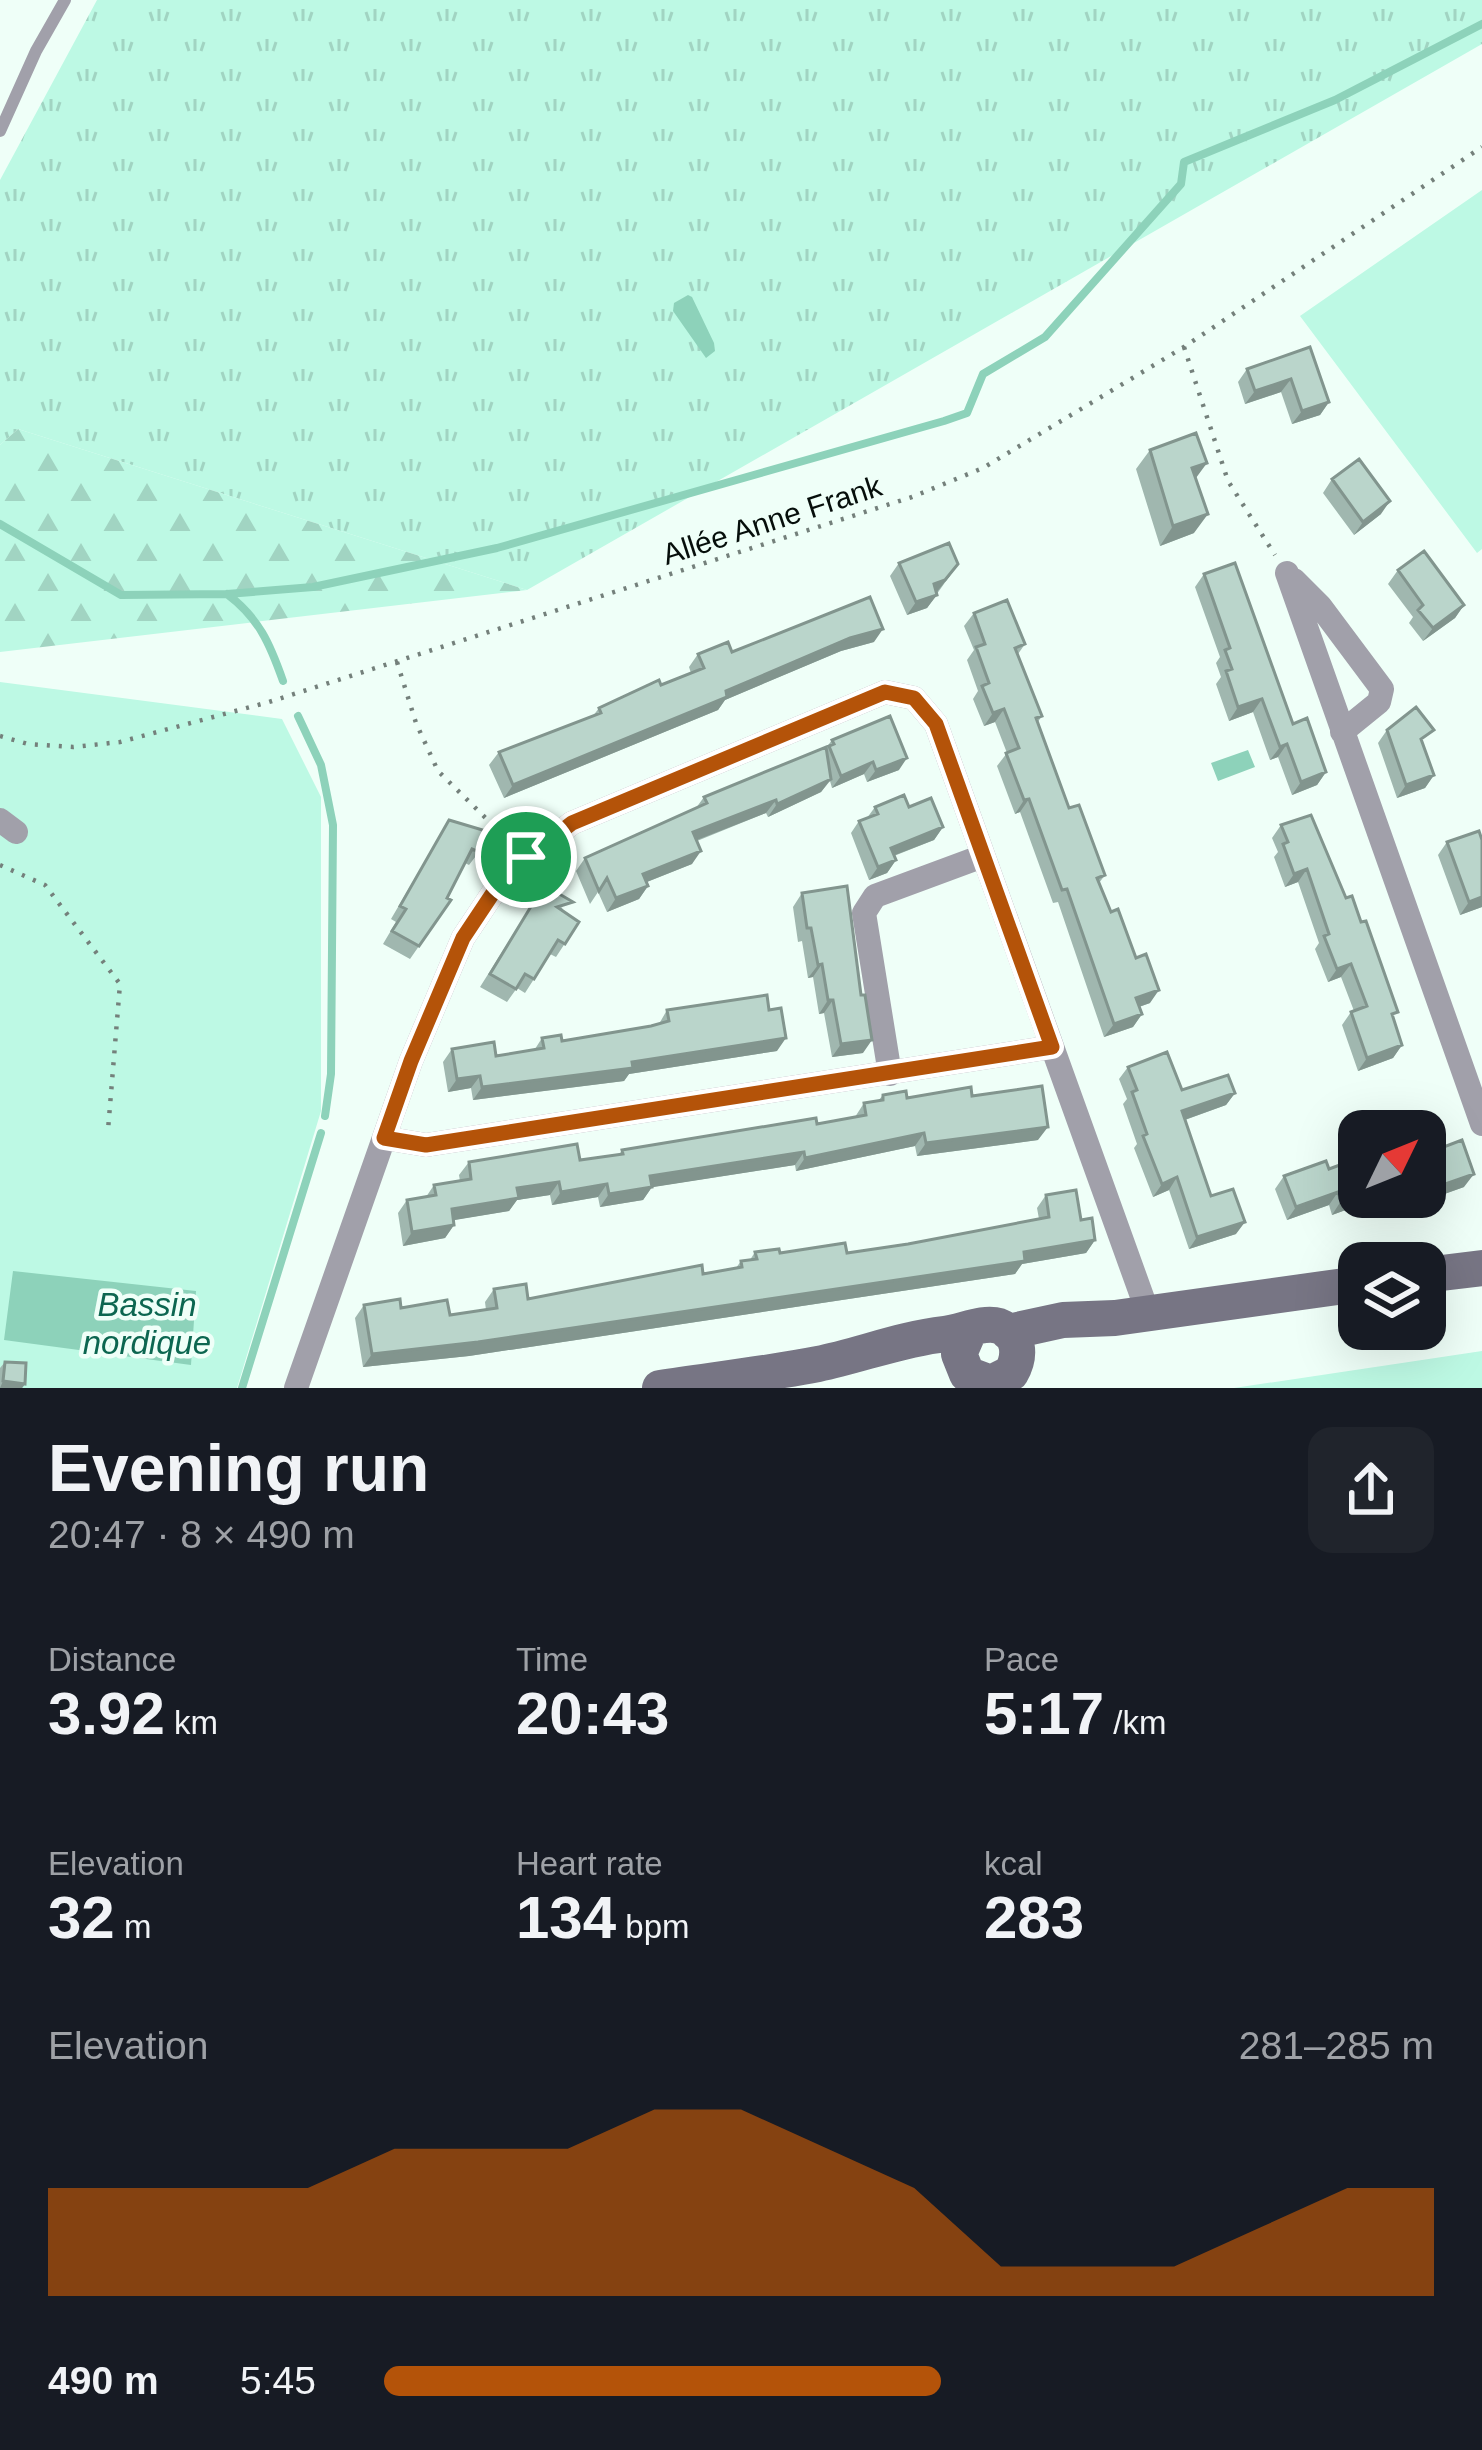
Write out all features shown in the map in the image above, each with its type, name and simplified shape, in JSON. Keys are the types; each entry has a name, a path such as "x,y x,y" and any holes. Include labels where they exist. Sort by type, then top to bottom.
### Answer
{"main road":[{"path":"1446,1272 1482,1268"},
{"path":"859,1354 991,1383 1063,1319 1132,1315 1338,1287"},
{"path":"660,1388 993,1325 1011,1364"},
{"path":"969,1331 959,1354 971,1379"}],"street":[{"path":"1287,573 1320,606 1382,689 1379,702 1342,731"},
{"path":"1287,573 1482,1124"},
{"path":"296,1388 411,1061 463,938 494,890 526,857 572,823 885,692 914,698 936,724 1052,1047 1132,1315"},
{"path":"890,1074 864,913 875,896 983,856"},
{"path":"384,1138 426,1145 1052,1047"}],"lane":[{"path":"0,130 65,0"}],"path":[{"name":"Allée Anne Frank","path":"0,736 73,747 120,742 397,662 912,497 983,468 1184,347 1482,147"},
{"path":"1184,347 1228,481 1287,573"},
{"path":"397,662 416,723 438,771 526,857"},
{"path":"0,865 45,886 119,984 108,1130"}],"green space":[{"path":"97,0 1482,0 1482,44 527,590 18,429 0,445 0,180"},
{"path":"1482,190 1482,549 1477,553 1300,316"},
{"path":"18,429 527,590 0,652 0,445"},
{"path":"0,682 282,719 321,797 321,1111 237,1388 0,1388"},
{"path":"1482,1351 1482,1388 1234,1388"}],"water":[{"path":"688,295 714,343 715,351 706,358 673,311 674,303"},
{"path":"1248,750 1255,767 1218,781 1211,763"},
{"name":"Bassin nordique","path":"13,1271 196,1291 191,1365 4,1340"}],"building":[{"path":"1310,347 1329,402 1302,411 1291,379 1255,391 1247,369"},
{"path":"1196,433 1207,463 1192,468 1208,514 1173,526 1150,450"},
{"path":"1359,459 1390,501 1363,522 1332,479"},
{"path":"949,543 958,564 945,580 934,584 937,595 916,602 899,563"},
{"path":"1424,551 1464,605 1433,628 1398,570"},
{"path":"1235,563 1293,724 1307,718 1326,772 1301,782 1287,744 1280,747 1262,699 1238,707 1226,671 1232,669 1225,650 1230,648 1204,574"},
{"path":"870,597 883,629 850,638 726,691 727,697 513,785 499,752 601,713 599,708 659,680 661,685 704,668 698,654 728,642 732,652"},
{"path":"1007,600 1025,644 1015,648 1042,716 1036,718 1069,808 1079,805 1105,875 1097,878 1111,912 1118,909 1136,958 1146,954 1159,990 1136,998 1142,1014 1114,1024 1067,889 1062,890 1029,799 1024,800 1006,753 1019,748 1004,709 993,713 982,686 989,683 976,647 985,644 974,613"},
{"path":"1416,707 1434,730 1421,739 1434,775 1406,785 1387,730"},
{"path":"890,716 907,758 876,770 873,762 841,776 829,746 832,740"},
{"path":"826,747 831,779 777,804 776,800 693,832 701,851 643,874 648,886 616,898 607,878 599,891 585,858 707,803 704,797"},
{"path":"904,795 909,807 931,798 943,827 891,848 896,860 878,867 859,821 878,814 875,807"},
{"path":"1311,815 1346,898 1352,896 1361,922 1366,921 1398,1012 1392,1014 1402,1045 1367,1058 1351,1012 1367,1006 1351,964 1337,969 1307,869 1294,874 1283,844 1288,842 1281,825"},
{"path":"449,820 486,831 479,852 472,849 447,898 451,900 419,946 392,931 406,909 400,906"},
{"path":"1479,831 1482,897 1469,902 1447,842"},
{"path":"544,885 573,902 557,907 579,922 565,944 558,940 534,979 525,974 516,989 490,974"},
{"path":"847,886 861,995 865,995 872,1040 841,1044 833,1000 828,1000 822,964 818,965 811,928 807,928 802,893"},
{"path":"767,995 769,1010 781,1008 786,1038 632,1062 633,1068 482,1087 480,1076 457,1079 452,1049 494,1042 496,1056 544,1048 542,1038 561,1035 562,1041 651,1026 669,1021 667,1010"},
{"path":"1167,1052 1182,1090 1228,1075 1235,1093 1182,1111 1211,1196 1233,1189 1245,1222 1197,1237 1177,1177 1162,1184 1132,1092 1137,1090 1128,1067"},
{"path":"1042,1086 1048,1127 926,1143 924,1133 805,1158 804,1152 650,1176 652,1187 609,1194 607,1184 561,1192 559,1182 517,1188 519,1198 452,1209 454,1225 412,1232 407,1200 436,1195 434,1185 471,1179 469,1162 577,1144 580,1160 816,1118 817,1124 866,1115 864,1103 906,1091 907,1098 971,1087 972,1096"},
{"path":"1462,1140 1474,1174 1446,1184 1446,1146"},
{"path":"1326,1161 1329,1169 1338,1166 1338,1192 1296,1207 1284,1176"},
{"path":"1076,1190 1081,1220 1092,1218 1095,1240 1024,1252 1025,1261 372,1354 364,1305 400,1299 401,1308 447,1300 450,1315 497,1308 494,1289 526,1284 528,1299 702,1265 703,1274 742,1267 741,1261 757,1259 755,1252 845,1243 847,1253 908,1244 1049,1217 1046,1195"},
{"path":"5,1362 26,1363 25,1384 3,1381"}],"waterway":[{"path":"0,524 121,595 313,587 497,548 944,421 967,413 983,374 1045,337 1181,184 1184,162 1335,100 1482,24"},
{"path":"227,594 262,633 283,681"},
{"path":"298,716 321,765 333,825 331,1074 325,1116"},
{"path":"242,1388 321,1133"}],"route":[{"path":"885,692 914,698 936,724 1052,1047 426,1145 384,1138 463,938 505,875 526,857 572,823 885,692"}]}
